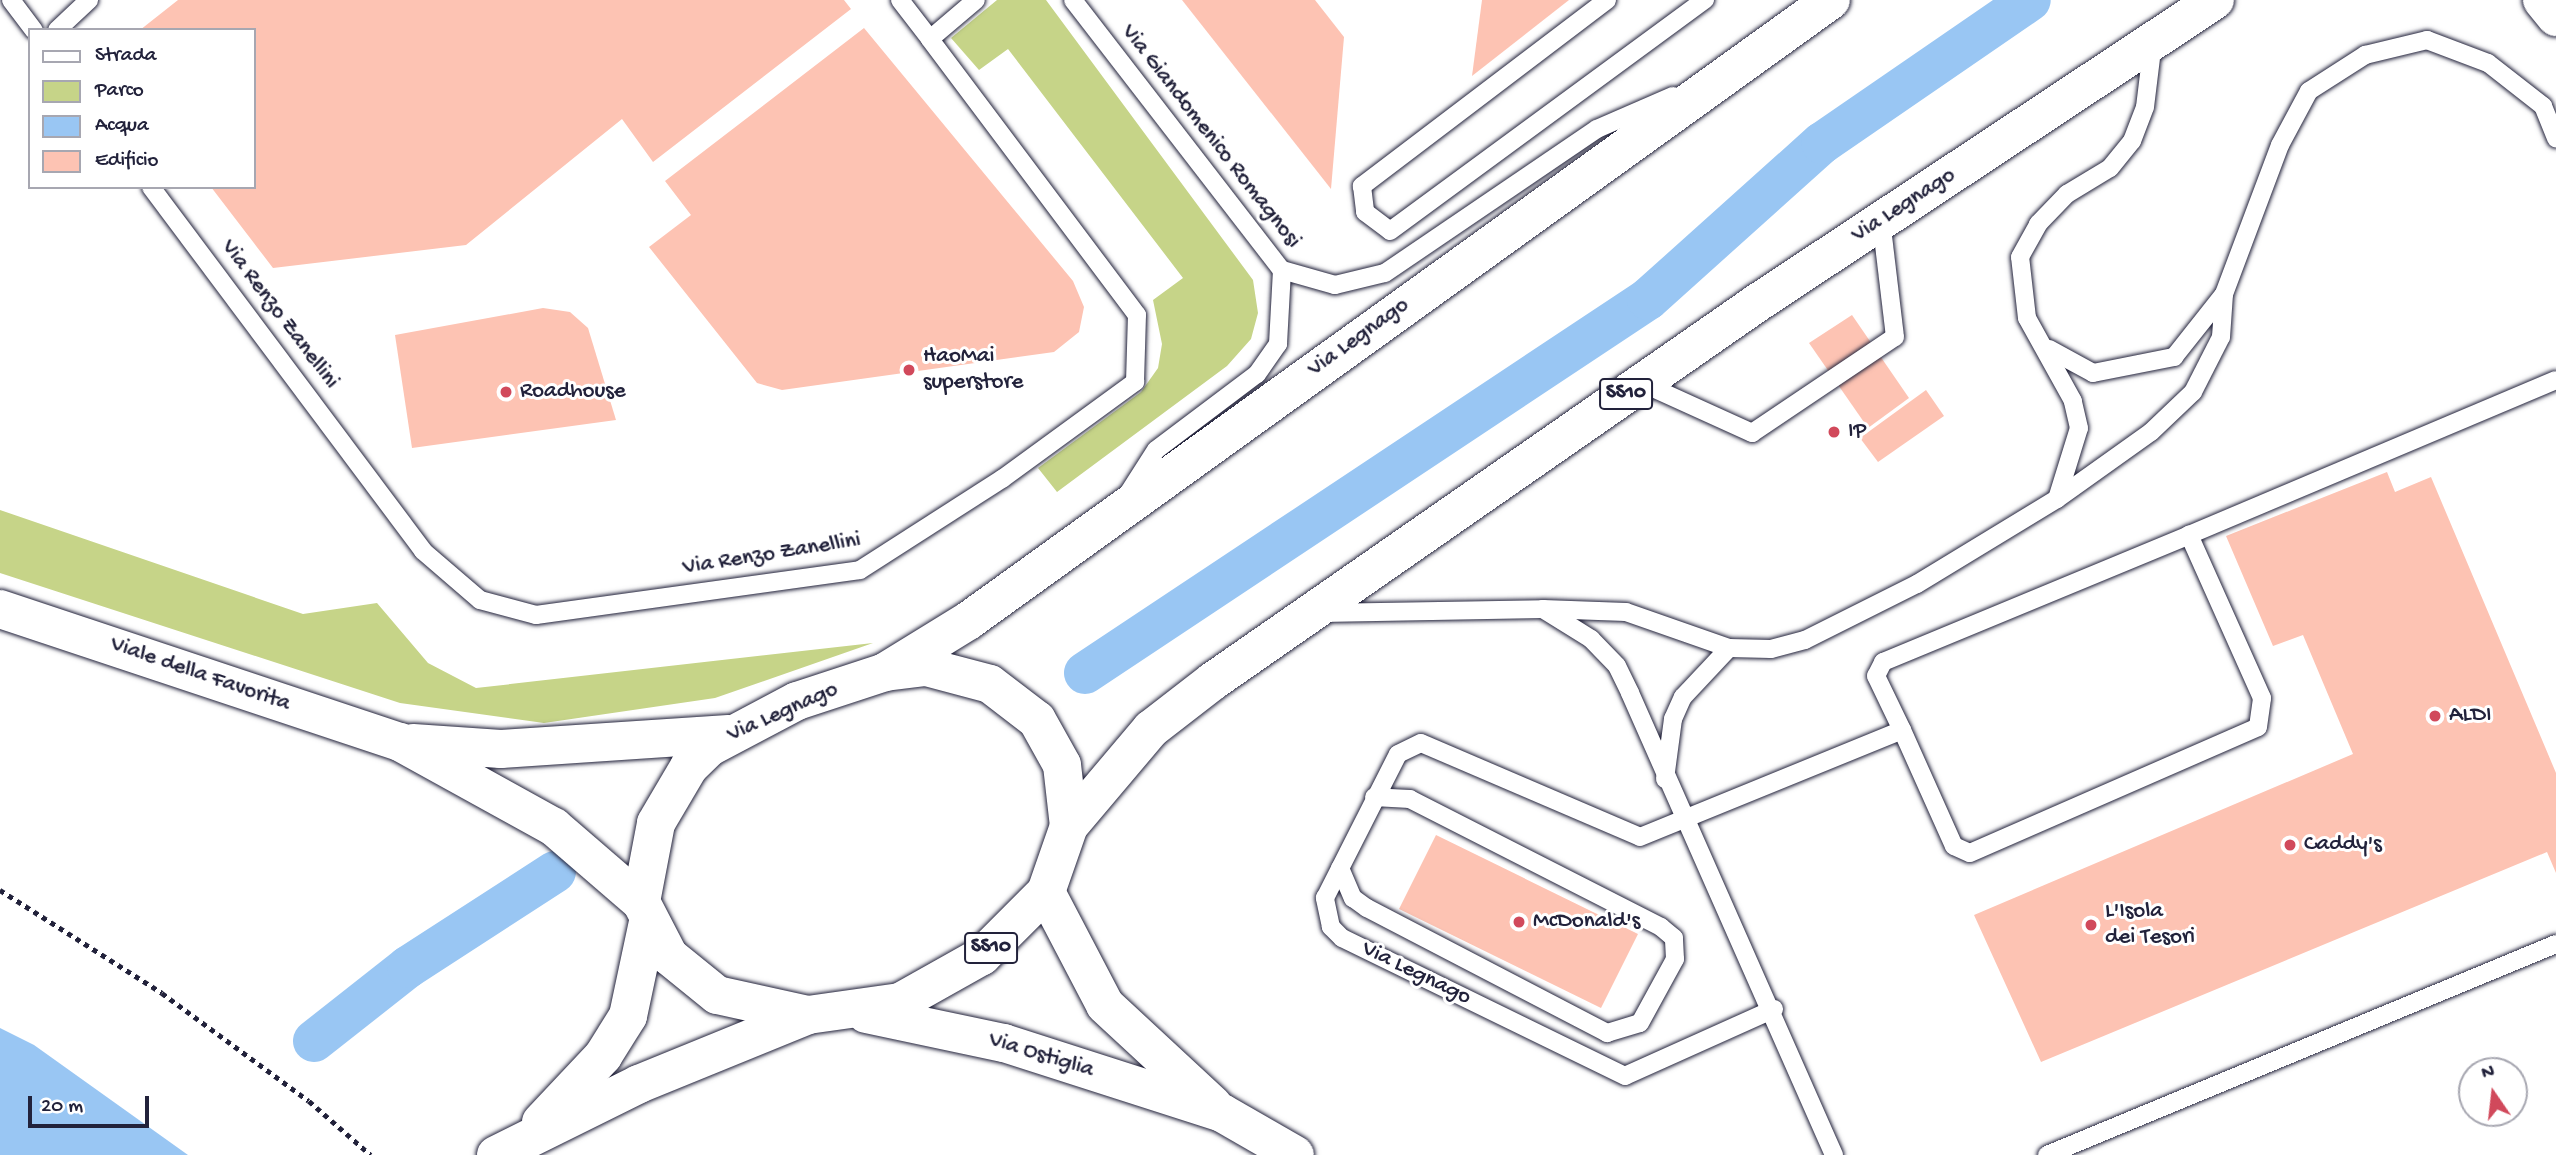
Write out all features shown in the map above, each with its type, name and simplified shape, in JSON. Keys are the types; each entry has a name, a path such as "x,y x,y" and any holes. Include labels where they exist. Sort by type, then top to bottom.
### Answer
{"main road":[{"name":"Via Legnago","path":"511,1147 603,1056 628,1016 644,912 649,842 665,804 688,767 729,734 885,672 968,621 1831,0"},
{"name":"Via Legnago","path":"644,912 669,956 717,995 808,1015 857,1012 900,1002 958,972 1046,892 1069,826 1151,729 1311,613 1642,383 1881,220 2215,0"},
{"path":"2542,0 2556,17"},
{"name":"Viale della Favorita","path":"0,609 400,742 554,827 644,912"},
{"name":"Via Legnago","path":"885,672 926,667 956,673 990,684 1022,705 1062,765 1069,826"},
{"name":"Viale della Favorita","path":"400,742 501,749 729,734"},
{"name":"Via Ostiglia","path":"1046,892 1105,1005 1222,1113"},
{"name":"Via Ostiglia","path":"857,1012 1004,1043 1222,1113 1295,1155"},
{"name":"Via Legnago","path":"511,1147 808,1015"}],"lane":[{"path":"10,0 32,28"},
{"path":"59,28 89,0"},
{"name":"Via Renzo Zanellini","path":"152,189 423,551 480,600 536,615 860,570 1002,479 1135,382 1137,315 900,0"},
{"path":"930,39 976,0"},
{"name":"Via Giandomenico Romagnosi","path":"1073,0 1282,270"},
{"path":"1607,0 1362,186 1365,212 1390,231 1705,0"},
{"path":"1311,613 1543,608 1626,612 1729,648 1771,649 1805,640 1917,583 2057,499 2151,432 2193,392 2221,337 2224,294 2280,145 2309,91 2365,55 2427,40 2488,63 2543,106 2556,138"},
{"path":"2057,499 2079,428 2073,401 2042,344 2019,288 2020,257 2038,224 2067,194 2110,168 2132,141 2145,107 2154,41"},
{"path":"1115,514 1156,450 1257,374 1278,344 1282,270 1335,285 1385,273 1597,128 1728,72"},
{"path":"1642,383 1752,433 1895,337 1881,220"},
{"path":"2042,344 2065,363 2093,373 2174,357 2224,294"},
{"path":"2189,535 2262,698 2258,727 1970,853 1954,846 1876,676 1883,662 2556,380"},
{"path":"1543,608 1591,639 1617,666 1665,779 1774,1009 1834,1155"},
{"path":"1665,779 1678,708 1729,648"},
{"name":"Via Legnago","path":"1774,1009 1625,1076 1342,938 1331,927 1325,898 1398,754 1421,743 1640,837 1685,822 1902,730"},
{"path":"1340,869 1353,898 1367,908 1607,1033 1640,1023 1675,960 1674,938 1661,928 1410,799 1374,797"},
{"path":"2046,1155 2556,944"}],"path":[{"path":"0,890 162,993 309,1101 370,1155"}],"green space":[{"path":"997,0 1046,0 1253,280 1258,313 1251,339 1227,366 1057,492 1038,468 1141,392 1158,368 1162,344 1153,300 1183,278 1008,49 979,70 951,38"},
{"path":"0,510 303,614 377,603 428,663 476,688 873,643 715,698 544,723 400,703 0,573"}],"water":[{"path":"0,1028 34,1045 188,1155 0,1155"}],"building":[{"path":"178,0 844,0 851,9 653,162 622,119 466,245 273,268 213,189 256,189 256,28 143,28"},
{"path":"1182,0 1315,0 1344,37 1331,189"},
{"path":"1482,0 1569,0 1472,76"},
{"path":"864,28 1073,281 1084,307 1079,332 1054,352 782,390 757,383 649,247 691,215 665,181"},
{"name":"Roadhouse","path":"543,308 570,312 588,328 616,420 412,448 395,335"},
{"path":"1852,315 1909,398 1868,428 1809,343"},
{"path":"1926,390 1944,416 1878,462 1860,438"},
{"path":"2387,472 2395,492 2431,477 2556,773 2556,873 2547,852 2041,1062 1974,915 2353,754 2303,635 2273,646 2226,536"},
{"name":"McDonald's","path":"1436,835 1638,934 1601,1008 1399,909"}],"waterway":[{"path":"1085,673 1648,299 1822,143 2030,0"},
{"path":"314,1041 408,967 555,872"}],"place":[{"name":"HaoMai superstore","path":"909,370"},
{"name":"Roadhouse","path":"506,392"},
{"name":"IP","path":"1834,432"},
{"name":"ALDI","path":"2435,716"},
{"name":"Caddy's","path":"2290,845"},
{"name":"McDonald's","path":"1519,922"},
{"name":"L'Isola dei Tesori","path":"2091,925"}]}
